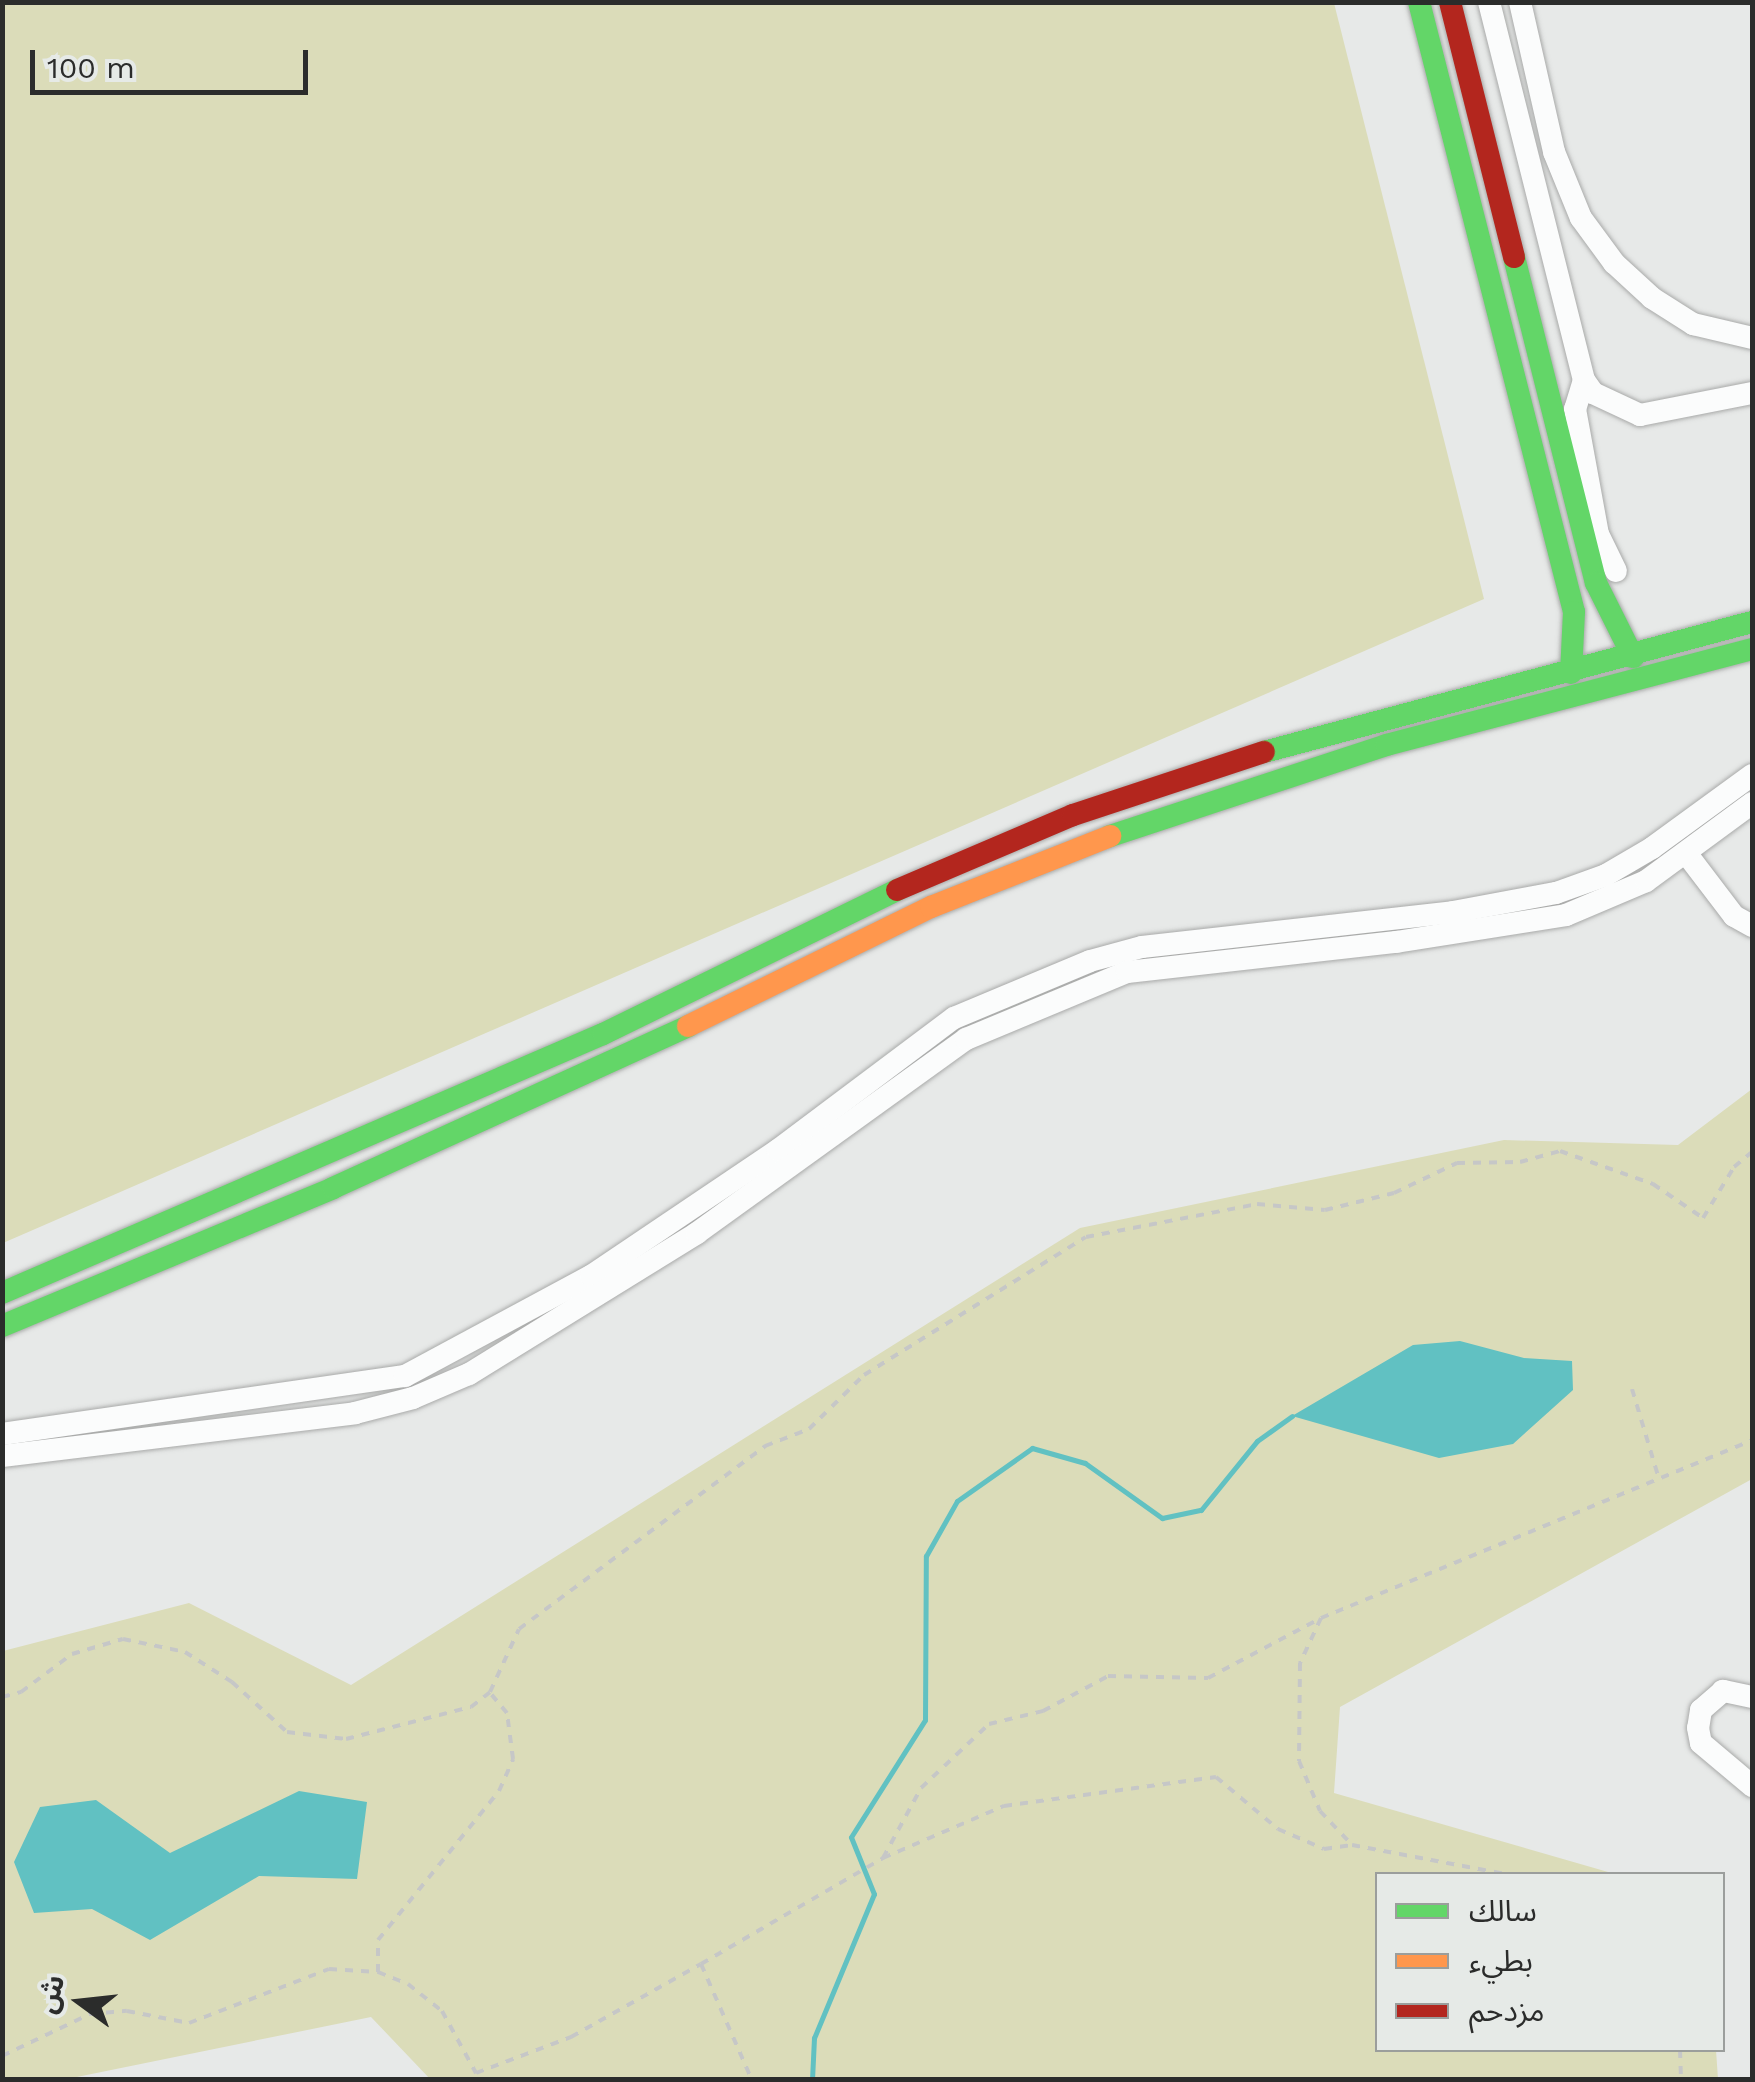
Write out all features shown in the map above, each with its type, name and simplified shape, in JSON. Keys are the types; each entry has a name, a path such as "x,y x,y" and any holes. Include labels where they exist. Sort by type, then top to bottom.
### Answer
{"main road":[{"path":"1419,2 1574,612 1570,673"},
{"path":"1450,2 1596,582 1633,657"},
{"path":"2,1294 602,1034 1027,833 1302,739 1633,657 1752,622"},
{"path":"2,1326 333,1188 609,1064 931,907 1065,852 1386,744 1572,701 1752,649"}],"street":[{"path":"1489,2 1584,380 1607,404 1640,416 1752,394"},
{"path":"1520,2 1554,152 1582,218 1614,263 1693,324 1752,338"},
{"path":"1528,158 1554,152"},
{"path":"1584,380 1575,409 1598,534 1616,571"},
{"path":"855,1106 937,1026 1090,960 1142,947 1453,912 1556,893 1606,875 1652,848 1752,775"},
{"path":"2,1456 355,1387 435,1364 591,1276 942,1051 1111,976 1530,924 1618,896 1686,854 1752,803"},
{"path":"1686,854 1734,916 1752,926"},
{"path":"2,1434 111,1432"},
{"path":"1752,1698 1724,1690 1701,1710 1698,1728 1702,1743 1752,1786"}],"path":[{"path":"2,1697 21,1692 72,1654 124,1639 185,1652 232,1682 286,1732 346,1740 471,1707 490,1692 519,1629 765,1446 808,1429 864,1375 1086,1237 1257,1204 1326,1210 1394,1193 1457,1163 1520,1162 1560,1150 1653,1184 1703,1218 1734,1168 1752,1152"},
{"path":"1632,1389 1659,1480"},
{"path":"883,1858 921,1788 989,1724 1043,1711 1108,1676 1208,1678 1321,1618 1752,1440"},
{"path":"1321,1618 1300,1663 1299,1761 1320,1812 1352,1845"},
{"path":"378,1972 378,1940 500,1791 512,1759 507,1714 490,1692"},
{"path":"2,2056 90,2014 127,2011 189,2022 329,1969 378,1972 408,1984 442,2011 476,2074 572,2036 883,1858 1004,1806 1216,1778 1278,1829 1324,1849 1352,1845 1494,1872"},
{"path":"701,1964 752,2080"},
{"path":"1680,2052 1681,2080"}],"green space":[{"path":"3,2 1334,3 1484,599 3,1243"},
{"path":"1752,1089 1752,1479 1340,1707 1334,1793 1608,1872 1375,1872 1375,2052 1716,2052 1718,2079 431,2080 371,2017 67,2079 3,2080 3,1651 189,1603 351,1685 1080,1228 1504,1140 1678,1145"}],"water":[{"path":"1460,1341 1524,1358 1572,1361 1573,1390 1513,1444 1439,1458 1292,1416 1413,1345"},
{"path":"299,1791 367,1802 357,1879 259,1876 150,1940 92,1909 34,1913 14,1862 40,1807 96,1800 170,1853"}],"waterway":[{"path":"812,2080 814,2038 874,1894 851,1837 925,1720 926,1556 957,1501 1032,1448 1085,1463 1162,1518 1201,1510 1257,1441 1292,1416"}],"traffic: fast":[{"path":"1419,2 1574,612 1571,673"},
{"path":"1514,257 1596,583 1633,657"},
{"path":"1264,752 1752,622"},
{"path":"1110,836 1386,745 1752,649"},
{"path":"2,1293 603,1034 897,890"},
{"path":"2,1326 333,1188 688,1026"}],"traffic: slow":[{"path":"688,1026 931,907 1110,836"}],"traffic: jam":[{"path":"1450,2 1514,257"},
{"path":"897,890 1073,815 1264,752"}]}
